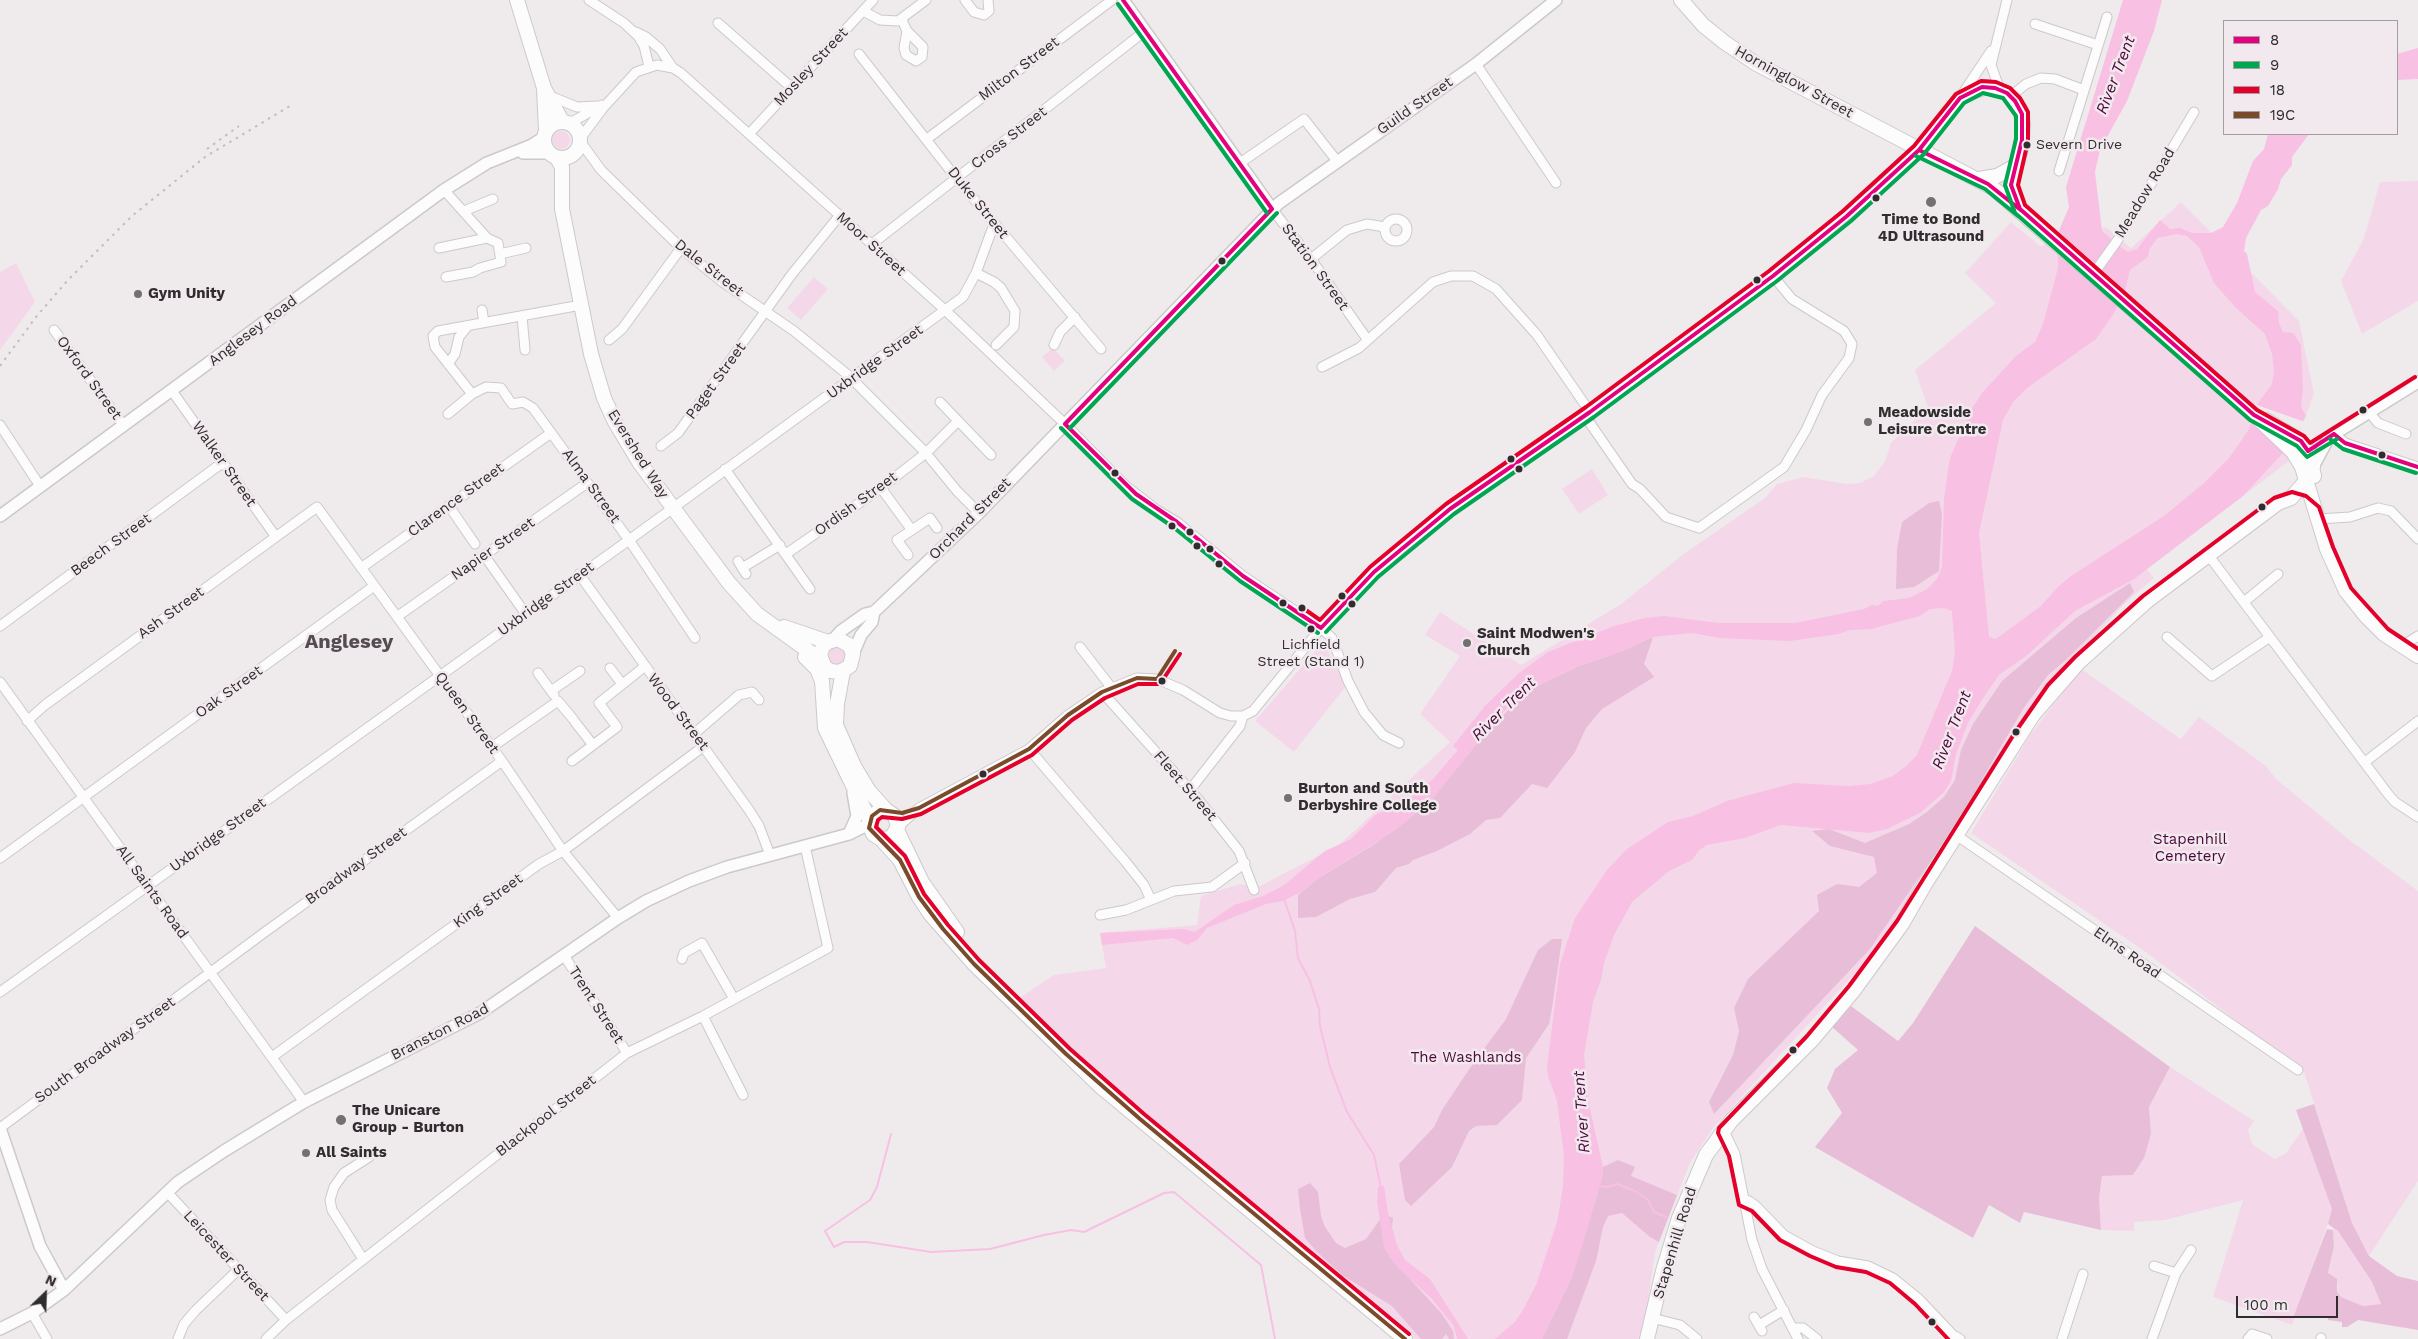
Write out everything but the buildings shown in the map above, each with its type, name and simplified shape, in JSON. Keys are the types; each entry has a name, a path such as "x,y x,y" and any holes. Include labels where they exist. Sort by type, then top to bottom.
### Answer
{"highway":[{"path":"517,0 544,88 544,134 553,155 568,157 579,144 576,127 567,122 544,88"},
{"name":"Horninglow Street","path":"1681,0 1703,25 1755,63 1919,150 1951,164"},
{"path":"1919,150 1932,136 1960,98 1982,87 2005,93 2020,109 2023,124 2021,149 2011,186 2023,212"},
{"path":"544,88 559,101 567,122"},
{"path":"544,134 552,124 567,122"},
{"path":"1932,136 1928,145 1930,150 1994,188 2254,414 2272,423 2301,449 2307,467 2317,515"},
{"name":"Evershed Way","path":"568,238 568,185 579,144"},
{"name":"Evershed Way","path":"553,155 562,167 562,209 592,354 608,406 638,462 729,583 757,614 823,664"},
{"path":"1979,179 1997,176 2015,166"},
{"path":"2307,467 2306,481 2327,549 2346,591 2365,615 2384,634 2418,656"},
{"path":"2284,501 2296,480 2307,467"},
{"path":"2284,501 2306,481"},
{"path":"2284,501 2303,501 2317,515"},
{"name":"Stapenhill Road","path":"1646,1339 1663,1271 1686,1201 1706,1155 1724,1131 1812,1040 1854,990 1902,924 2021,734 2054,689 2079,662 2146,601 2284,501"},
{"path":"757,614 761,622 817,669 822,681 825,728 852,789 873,830 900,860 919,897 943,929 965,954 1016,1004"},
{"name":"Evershed Way","path":"757,614 795,633 830,641"},
{"path":"823,664 835,672 843,671 850,666 853,654 851,647 844,641 830,641 821,651 823,664 830,676 830,738"},
{"path":"843,671 837,704 836,725 854,766 869,791 895,816 897,828 922,882 940,911 1016,1004 1034,1024 1100,1086 1405,1339"},
{"path":"873,830 876,813 889,811"},
{"path":"873,830 890,838 897,828"},
{"path":"940,911 945,926 943,929"},
{"path":"958,933 958,940 965,954"}],"main road":[{"name":"Station Street","path":"1123,0 1272,209"},
{"name":"Guild Street","path":"1272,209 1336,160 1476,64 1556,0"},
{"name":"Anglesey Road","path":"0,516 444,190 487,163 532,145 544,134"},
{"name":"Anglesey Road","path":"511,154 553,155"},
{"name":"Orchard Street","path":"830,641 865,614 874,612 979,513 1272,209"},
{"path":"2301,449 2331,436 2418,382"},
{"path":"2307,467 2331,436"},
{"name":"Orchard Street","path":"853,654 862,635 872,622 874,612"},
{"path":"849,834 857,816 852,789"},
{"name":"Branston Road","path":"0,1329 32,1313 64,1290 166,1192 224,1151 304,1102 480,1013 564,957 618,918 689,881 727,867 849,834 873,830"},
{"path":"0,1128 40,1246 64,1290"}],"street":[{"name":"Moor Street","path":"589,0 631,30 646,37 668,58 673,68 945,310 1136,494 1177,522 1244,576 1321,628 1332,638 1348,681 1364,712 1383,734 1400,743"},
{"name":"Mosley Street","path":"749,134 873,0"},
{"path":"864,10 880,20 891,22 902,20 926,0"},
{"path":"966,0 974,12 984,15 989,11 988,0"},
{"name":"Milton Street","path":"927,139 1112,0"},
{"path":"2007,0 1991,65 2005,93 2041,78 2055,79 2084,90"},
{"path":"2059,172 2107,17"},
{"path":"902,20 907,31"},
{"path":"718,23 792,88"},
{"path":"2035,24 2098,45"},
{"name":"Moor Street","path":"631,30 644,46 649,66"},
{"name":"Cross Street","path":"872,244 1145,31"},
{"path":"1960,98 1988,57 1997,39"},
{"name":"Duke Street","path":"859,54 957,179 1101,349"},
{"path":"1476,64 1556,183"},
{"path":"579,144 616,94 636,72 649,66 673,68"},
{"path":"567,122 602,105 616,94"},
{"path":"555,98 584,108 602,105"},
{"name":"Meadow Road","path":"2094,273 2117,242 2194,112"},
{"path":"1240,163 1304,119 1336,160"},
{"name":"Dale Street","path":"579,144 681,248 721,281 766,311 852,379 928,456 939,476 979,513"},
{"path":"889,811 902,813 919,808 1029,749 1068,715 1102,692 1137,678 1157,679 1183,690 1220,713 1243,716 1253,711 1321,628 1374,572 1398,551 1450,510 1588,414 1773,276 1872,195 1919,150"},
{"path":"444,190 487,238 497,242 501,262 473,272 446,277"},
{"path":"464,212 494,200"},
{"name":"Station Street","path":"1272,209 1311,259 1367,339"},
{"name":"Paget Street","path":"661,446 678,433 792,274 840,215"},
{"name":"Uxbridge Street","path":"0,992 672,509 963,297 976,274 994,224"},
{"path":"1311,259 1347,230 1367,224 1385,227"},
{"path":"440,248 487,238"},
{"path":"500,254 526,248"},
{"path":"609,340 622,330 681,248"},
{"path":"976,274 994,282 1001,288 1015,311 1014,327 996,345"},
{"path":"1322,367 1359,348 1433,282 1458,275 1481,279 1496,289 1537,335 1632,484 1640,489 1666,517 1699,528 1784,467 1806,430 1822,395 1849,358 1852,344 1844,331 1792,299 1773,276"},
{"path":"448,414 472,394 435,347 433,336 438,331 581,305"},
{"path":"482,310 484,322"},
{"path":"522,316 525,350"},
{"path":"1054,345 1060,332 1075,317"},
{"path":"448,364 455,354 459,337 467,327"},
{"name":"Oxford Street","path":"54,330 124,426"},
{"name":"Alma Street","path":"472,394 486,387 501,388 512,404 523,402 533,408 629,540 695,638"},
{"name":"Walker Street","path":"172,391 276,537"},
{"path":"940,402 957,422 992,455"},
{"path":"2369,412 2378,423 2406,434"},
{"name":"Ordish Street","path":"786,554 928,456 957,422"},
{"path":"0,424 40,486"},
{"name":"Clarence Street","path":"361,568 551,434"},
{"path":"2331,436 2344,443 2418,467"},
{"name":"Beech Street","path":"0,626 222,463"},
{"path":"725,470 810,589"},
{"name":"Napier Street","path":"398,616 587,482"},
{"path":"880,488 911,529"},
{"path":"449,506 475,544"},
{"name":"Ash Street","path":"28,721 45,705 317,507"},
{"name":"Queen Street","path":"317,507 492,747 562,851 618,918"},
{"path":"2317,515 2350,517 2378,508 2391,511 2418,540"},
{"path":"908,555 897,540 930,518 937,528"},
{"path":"742,568 780,545"},
{"path":"484,556 526,613"},
{"path":"2209,556 2395,802 2418,817"},
{"name":"Wood Street","path":"579,574 644,667 695,733 759,826 770,855"},
{"path":"2244,602 2278,574"},
{"name":"Oak Street","path":"0,858 374,586"},
{"path":"2402,646 2418,636"},
{"path":"2167,637 2212,676 2270,637"},
{"path":"1080,646 1112,687"},
{"path":"572,761 617,727 599,702 644,667"},
{"path":"610,668 622,684"},
{"path":"551,691 580,671"},
{"path":"538,673 593,745"},
{"name":"All Saints Road","path":"0,682 304,1102"},
{"path":"695,733 739,695 752,692 759,700"},
{"name":"Fleet Street","path":"1102,692 1190,790 1239,851 1254,890"},
{"path":"492,747 558,701"},
{"path":"1190,790 1240,726 1243,716"},
{"path":"2365,762 2418,721"},
{"name":"King Street","path":"272,1057 539,864 562,851 704,746"},
{"path":"1029,749 1125,861 1144,885 1151,900"},
{"name":"Broadway Street","path":"211,973 502,762"},
{"path":"897,828 919,808"},
{"name":"Elms Road","path":"1956,835 2298,1070"},
{"name":"Blackpool Street","path":"266,1339 286,1320 627,1053 703,1016 828,948 805,846"},
{"path":"1100,916 1126,910 1174,890 1212,887 1245,863"},
{"path":"682,959 684,953 702,943 734,999"},
{"name":"Trent Street","path":"564,957 627,1053"},
{"name":"South Broadway Street","path":"0,1128 211,973"},
{"path":"703,1016 744,1095"},
{"path":"1724,1131 1735,1154 1743,1200 1762,1269 1798,1339"},
{"path":"363,1259 332,1210 330,1200 334,1187 344,1173 369,1156"},
{"name":"Leicester Street","path":"166,1192 286,1320"},
{"path":"1743,1200 1749,1200 1784,1235 1813,1251 1838,1261 1868,1266 1893,1278 1919,1299 1952,1335 1960,1339"},
{"path":"2152,1339 2176,1273 2191,1250"},
{"path":"2154,1266 2176,1273"},
{"path":"178,1339 184,1324 240,1269"},
{"path":"2062,1339 2083,1274"},
{"path":"1758,1324 1784,1310"},
{"path":"32,1313 46,1339"},
{"path":"1652,1318 1680,1325 1697,1339"},
{"path":"1794,1328 1802,1328 1817,1339"},
{"path":"2248,1339 2252,1334 2267,1339"}],"green space":[{"path":"557,131 565,131 570,136 568,147 557,149 552,144 552,136"},
{"path":"2418,181 2418,301 2362,334 2341,281 2364,238 2380,182"},
{"name":"The Washlands","path":"2181,202 2299,321 2314,394 2289,461 2147,569 2154,578 2125,603 2024,713 1954,832 1869,958 1713,1128 1690,1163 1655,1252 1646,1314 1639,1339 1415,1339 1136,1108 1019,998 1054,975 1106,968 1100,933 1197,925 1201,896 1240,884 1258,887 1339,845 1450,742 1420,714 1460,656 1425,635 1440,612 1521,665 1621,604 1685,553 1765,498 1777,484 1803,477 1847,484 1860,483 1874,476 1885,461 1891,443 1928,407 1915,370 1996,303 1965,273 2011,222 2040,246 2106,227 2131,248"},
{"path":"16,263 35,302 0,350 0,272"},
{"path":"814,277 828,289 801,320 787,308"},
{"path":"1053,348 1065,361 1054,371 1042,357"},
{"path":"1592,469 1608,495 1579,514 1562,489"},
{"path":"1323,642 1346,686 1294,752 1255,721"},
{"path":"837,647 843,650 846,656 843,662 837,665 831,662 828,656 831,650"},
{"name":"Stapenhill Cemetery","path":"2081,669 2181,739 2199,717 2266,766 2276,779 2347,838 2418,891 2418,1181 2369,1256 2352,1223 2304,1072 2147,953 1971,833 2031,734"},
{"path":"2170,1067 2254,1121 2248,1130 2252,1144 2275,1159 2286,1153 2303,1129 2333,1209 2292,1325 2213,1297 2243,1200 2165,1220 2134,1222 2134,1231 2101,1230 2099,1199 2102,1176 2133,1175 2151,1134 2149,1107"},
{"path":"2333,1227 2338,1231 2372,1282 2381,1304 2363,1306 2341,1297 2337,1292 2338,1284 2328,1274 2334,1246"}],"shaded area":[{"path":"1939,501 1942,514 1939,571 1914,587 1896,589 1897,549 1902,522 1929,503"},
{"path":"2130,583 2134,592 2067,659 2048,675 2023,709 1957,822 1870,949 1714,1114 1709,1102 1733,1055 1739,1031 1734,1008 1748,979 1819,911 1817,895 1837,884 1859,887 1877,873 1874,857 1830,846 1812,831 1829,829 1865,843 1909,824 1927,812 1944,797 1955,780 1961,750 1973,724 2002,681 2076,618"},
{"path":"1653,637 1644,664 1654,677 1602,709 1586,728 1575,752 1547,788 1532,784 1500,818 1486,820 1470,834 1437,851 1413,860 1409,864 1396,868 1375,892 1350,899 1316,917 1298,918 1298,895 1319,878 1373,845 1428,804 1480,739 1527,691 1579,666 1620,652"},
{"path":"1975,926 2170,1067 2149,1107 2151,1134 2144,1158 2133,1175 2102,1176 2099,1199 2101,1230 2024,1212 2020,1223 1989,1205 1973,1238 1815,1147 1842,1113 1827,1088 1835,1069 1858,1050 1832,1027 1851,1006 1898,1041 1913,1023"},
{"path":"1552,939 1562,939 1552,1008 1549,1024 1526,1058 1522,1100 1497,1125 1476,1126 1469,1131 1452,1167 1411,1206 1405,1200 1399,1164 1434,1127 1442,1110 1470,1068 1506,1019 1538,950"},
{"path":"2314,1104 2352,1223 2369,1256 2397,1276 2418,1281 2418,1330 2358,1320 2347,1327 2342,1327 2342,1322 2328,1320 2328,1316 2293,1318 2327,1229 2333,1230 2334,1246 2328,1273 2337,1279 2337,1292 2341,1297 2363,1306 2381,1304 2372,1282 2338,1231 2328,1224 2332,1209 2296,1110"},
{"path":"1618,1160 1635,1167 1631,1176 1677,1195 1659,1242 1650,1237 1622,1213 1608,1216 1603,1227 1596,1261 1567,1339 1542,1339 1572,1277 1602,1178 1603,1167"},
{"path":"1310,1183 1318,1192 1321,1216 1325,1227 1336,1243 1345,1248 1366,1239 1384,1214 1393,1218 1389,1256 1442,1314 1453,1331 1454,1339 1449,1339 1446,1334 1442,1339 1421,1339 1392,1306 1342,1275 1317,1252 1305,1238 1300,1209 1298,1189"}],"water":[{"name":"River Trent","path":"2123,0 2162,0 2154,31 2127,101 2100,150 2095,172 2102,231 2128,252 2137,249 2160,220 2170,229 2180,228 2192,233 2211,233 2223,227 2237,203 2253,161 2264,149 2268,135 2308,135 2292,157 2292,165 2281,179 2278,189 2268,206 2261,210 2246,238 2244,251 2247,254 2255,292 2278,311 2279,323 2283,332 2293,333 2301,345 2303,388 2301,407 2306,416 2281,455 2243,496 2134,579 2075,611 2026,656 1999,675 1968,723 1956,754 1951,781 1944,792 1920,813 1887,829 1869,833 1781,825 1745,838 1707,845 1699,850 1692,860 1669,871 1632,902 1614,935 1604,963 1601,980 1593,1002 1584,1055 1588,1100 1603,1167 1602,1178 1584,1240 1572,1277 1542,1339 1495,1339 1515,1322 1523,1310 1536,1285 1557,1222 1563,1187 1564,1156 1557,1101 1548,1076 1547,1067 1560,964 1575,918 1607,870 1627,849 1668,822 1693,816 1727,801 1794,783 1849,786 1870,784 1893,776 1906,766 1917,755 1952,671 1955,652 1952,611 1943,608 1930,609 1920,616 1871,629 1850,630 1839,634 1790,641 1720,638 1692,633 1653,637 1620,652 1579,666 1527,691 1485,728 1470,753 1428,804 1394,831 1319,878 1301,892 1283,901 1266,904 1207,928 1197,940 1187,945 1173,938 1102,945 1100,933 1183,929 1195,932 1234,905 1263,896 1283,886 1325,851 1351,839 1375,815 1404,803 1433,779 1458,750 1453,746 1485,706 1519,673 1548,652 1614,626 1645,618 1664,616 1719,623 1795,623 1864,609 1872,605 1878,606 1883,601 1909,598 1927,589 1937,579 1942,567 1944,500 1950,458 1972,408 1983,392 2016,356 2035,342 2043,324 2058,268 2058,233 2069,207 2066,187","holes":["2177,234 2187,236 2199,247 2214,283 2236,308 2265,334 2272,354 2274,371 2272,384 2256,406 2249,429 2229,458 2203,484 2164,516 2071,576 2041,606 2000,636 1995,639 1989,637 1979,533 2003,420 2013,402 2027,388 2096,339 2114,313 2125,290 2130,270 2148,257 2149,250 2157,238"]},
{"path":"2418,48 2418,79 2398,80 2398,54"},
{"path":"1384,1186 1388,1213 1397,1245 1405,1260 1430,1279 1468,1339 1457,1339 1454,1326 1431,1298 1396,1266 1384,1248 1377,1200 1378,1187"}],"pier":[{"path":"2057,230 2127,292 2119,307 2055,250"},
{"path":"2254,404 2305,422 2285,453 2249,422"}],"waterway":[{"path":"1284,899 1295,931 1298,958 1310,981 1319,1009 1320,1026 1330,1067 1347,1112 1374,1155 1381,1188"},
{"path":"891,1134 877,1187 870,1200 825,1231 834,1247 844,1242 867,1242 931,1252 990,1249 1071,1230 1084,1232 1164,1193 1174,1192 1261,1265 1275,1339"},
{"path":"1597,1186 1608,1187 1617,1184 1635,1191 1648,1200 1654,1212 1666,1217"}],"railway":[{"path":"0,366 36,317 68,280 132,216 205,157 290,106"},
{"path":"207,149 239,126"}],"transit line":[{"name":"8","path":"1123,0 1272,209"},
{"name":"9","path":"1118,4 1267,213"},
{"name":"18","path":"1300,606 1320,620 1370,567 1446,504 1586,407 1769,271 1843,211 1914,146 1956,94 1981,81 1996,82 2010,88 2020,98 2028,112 2028,141 2018,185 2025,205 2257,410 2304,436 2310,443 2415,377"},
{"name":"8","path":"1321,628 1374,572 1450,509 1590,412 1773,276 1847,216 1919,150 1960,98 1982,87 1995,88 2007,93 2015,101 2022,114 2022,140 2011,185 2020,209 2254,415 2301,441 2308,451 2334,434"},
{"name":"9","path":"1326,632 1378,577 1454,514 1594,417 1777,281 1851,221 1924,154 1964,103 1983,93 2003,98 2016,116 2016,139 2005,185 2015,213 2250,420 2297,446 2307,457 2337,439"},
{"name":"8","path":"1919,150 1988,184 2022,211"},
{"name":"9","path":"1916,156 1985,189 2018,216"},
{"name":"8","path":"1065,424 1272,209"},
{"name":"9","path":"1070,428 1277,213"},
{"name":"8","path":"1065,424 1136,494 1177,522 1243,576 1321,628"},
{"name":"9","path":"1061,428 1132,499 1173,527 1240,581 1318,633"},
{"name":"8","path":"2334,434 2345,443 2418,467"},
{"name":"9","path":"2330,439 2343,449 2416,473"},
{"name":"18","path":"1948,1339 1915,1304 1890,1283 1866,1272 1836,1267 1810,1256 1780,1240 1752,1211 1739,1205 1729,1156 1718,1133 1719,1128 1807,1036 1849,986 1897,921 2016,731 2048,685 2075,657 2143,596 2274,498 2292,492 2306,496 2319,507 2333,547 2351,588 2388,629 2418,649"},
{"name":"19C","path":"1175,651 1157,679 1137,678 1102,692 1068,715 1029,749 919,808 902,813 880,810 872,816 869,828 900,860 919,897 943,929 974,964 1066,1054 1140,1119 1405,1339"},
{"name":"18","path":"1180,654 1160,684 1138,684 1105,698 1072,720 1032,755 921,814 902,819 882,817 878,820 876,827 905,856 924,894 948,925 979,960 1070,1049 1144,1114 1409,1334"}],"place":[{"name":"Severn Drive","path":"2027,145"},
{"name":"Time to Bond 4D Ultrasound","path":"1931,202"},
{"name":"Gym Unity","path":"138,294"},
{"name":"Meadowside Leisure Centre","path":"1868,422"},
{"name":"Lichfield Street (Stand 1)","path":"1311,629"},
{"name":"Saint Modwen's Church","path":"1467,643"},
{"name":"Burton and South Derbyshire College","path":"1288,798"},
{"name":"The Unicare Group - Burton","path":"341,1120"},
{"name":"All Saints","path":"306,1153"}],"district":[{"name":"Anglesey","path":"349,642"}]}
